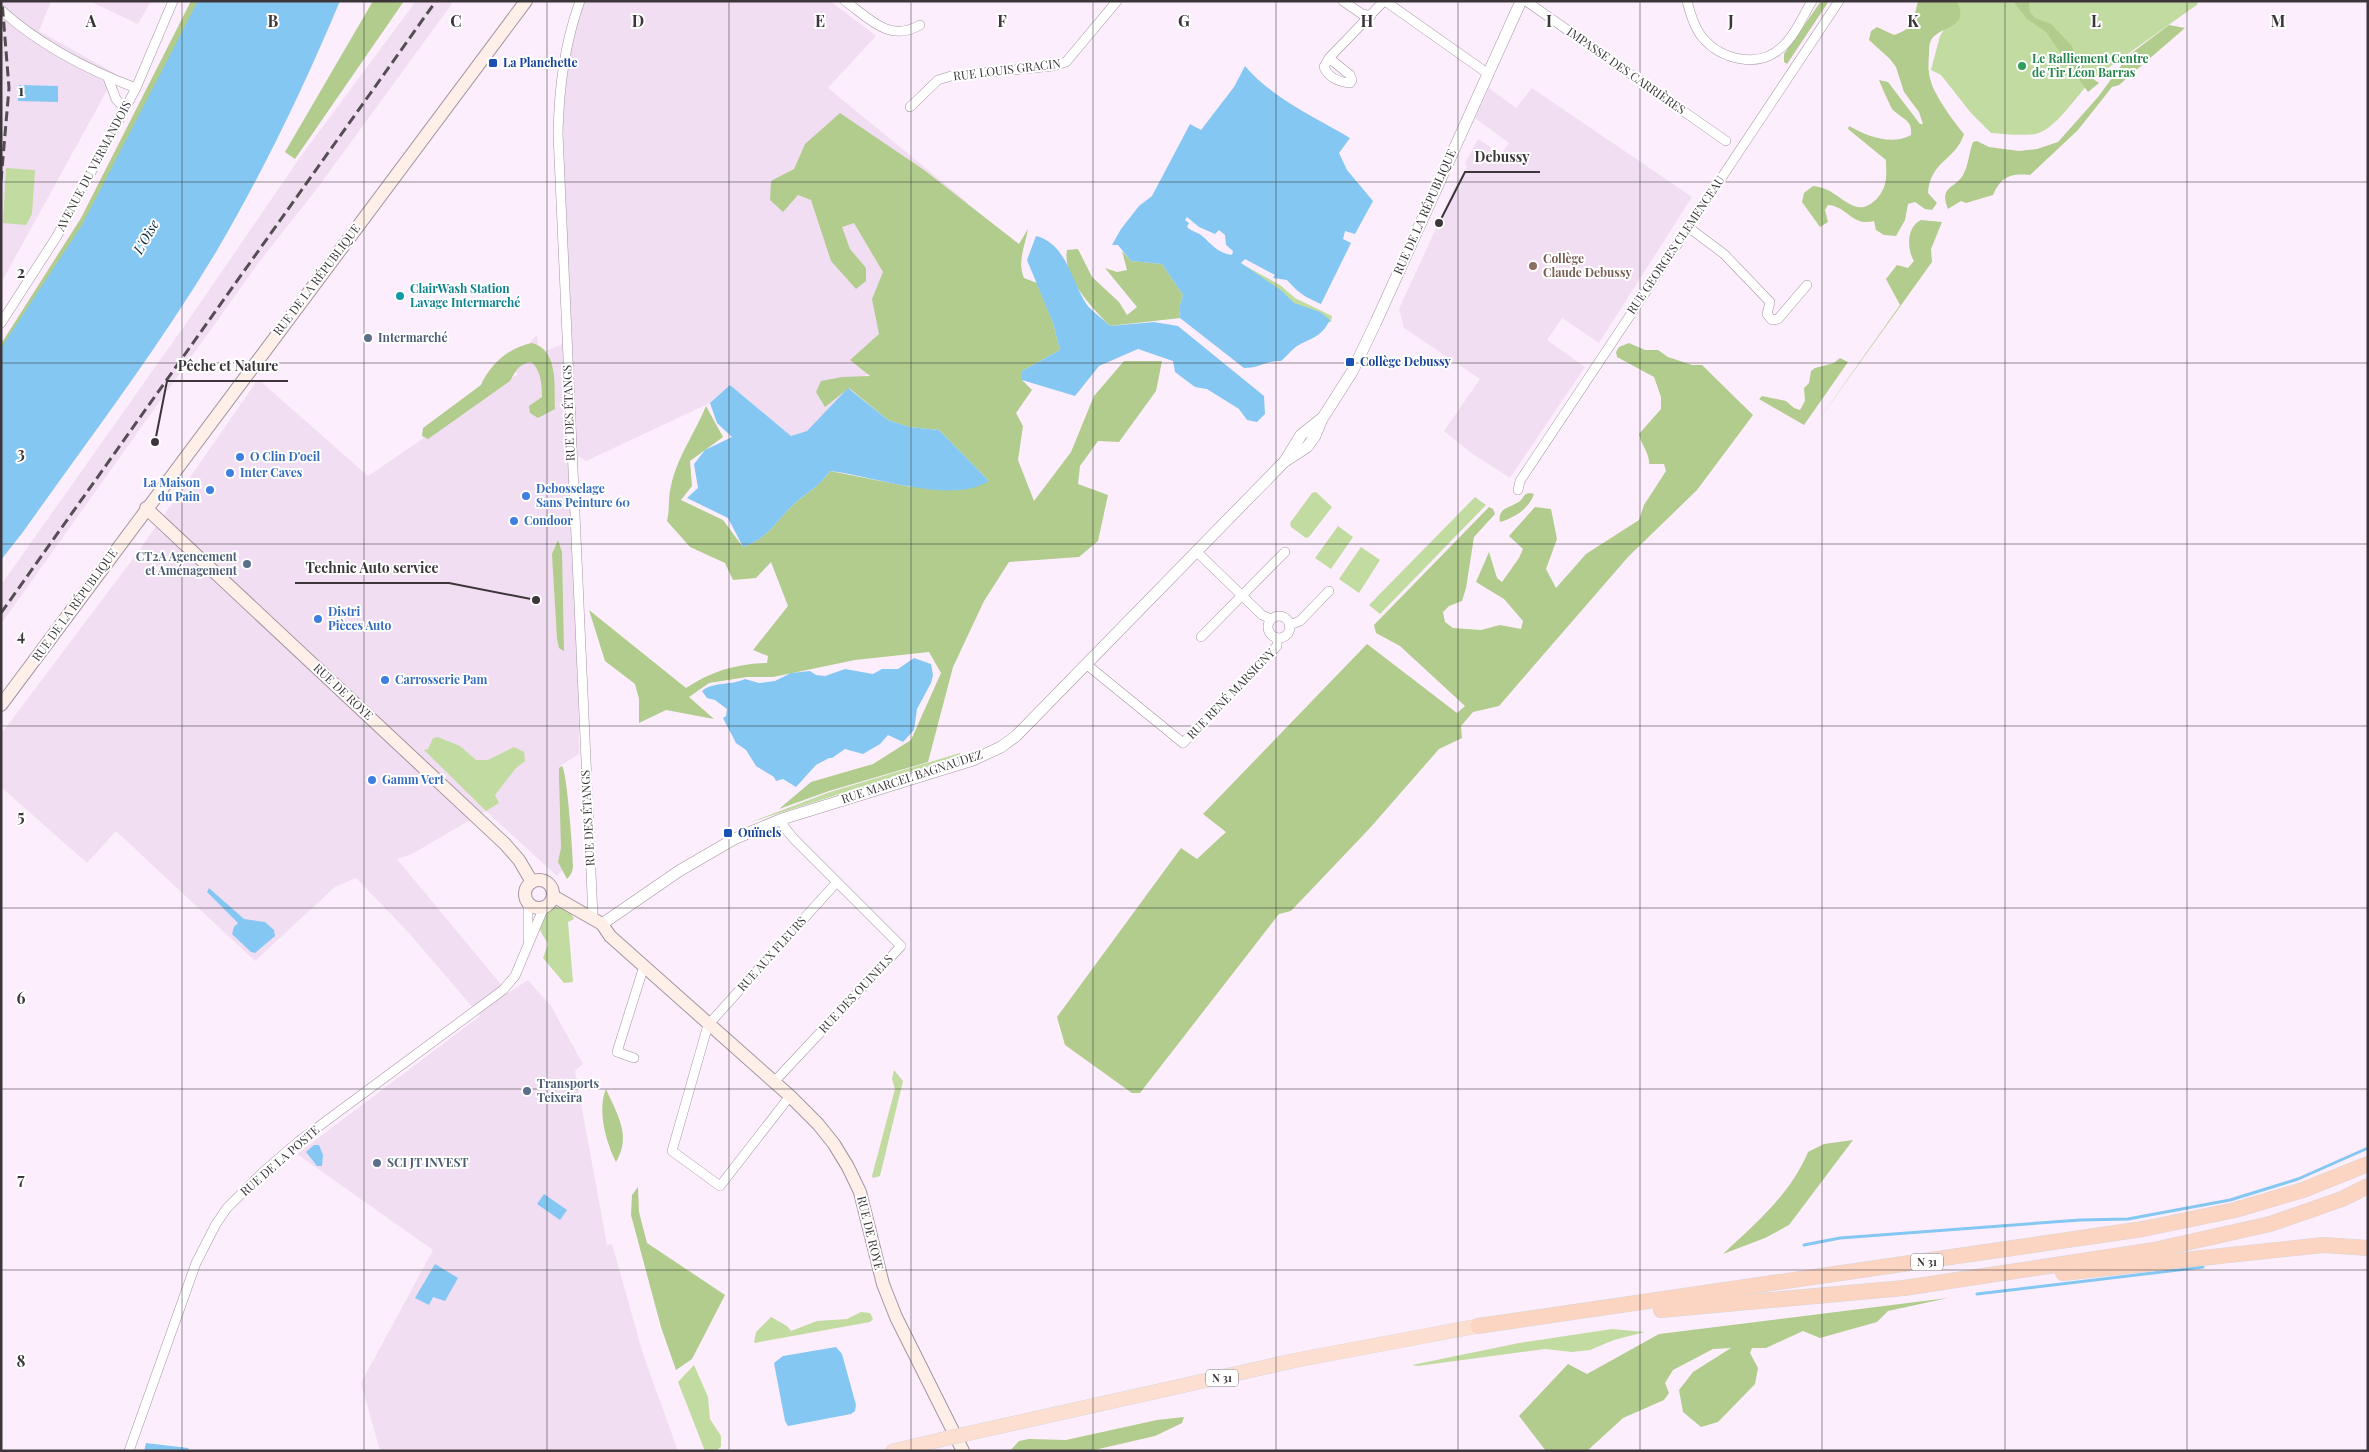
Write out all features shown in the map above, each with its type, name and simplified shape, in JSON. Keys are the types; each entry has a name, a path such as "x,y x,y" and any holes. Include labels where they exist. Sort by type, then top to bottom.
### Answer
{"highway":[{"name":"N 31","path":"1478,1326 2143,1229 2235,1210 2303,1190 2367,1164"},
{"name":"N 31","path":"1478,1326 1904,1288 2154,1250 2270,1224 2342,1199 2368,1186"},
{"path":"1904,1288 2126,1268 2323,1245 2368,1248"}],"main road":[{"name":"RUE DE LA RÉPUBLIQUE","path":"1,704 526,1"},
{"name":"RUE DE ROYE","path":"146,508 505,844 519,860 532,882"},
{"path":"532,882 546,882 552,888 553,896 544,907 535,907 528,902 526,889 532,882"},
{"name":"RUE DE ROYE","path":"553,896 598,921 610,936 790,1096 826,1133 855,1180 866,1211 879,1269 890,1302 963,1451"},
{"name":"N 31","path":"893,1451 1297,1360 1478,1326"}],"street":[{"name":"AVENUE DU VERMANDOIS","path":"1,323 57,236 125,109 136,88 173,1"},
{"name":"RUE DES ÉTANGS","path":"580,1 564,55 559,95 558,134 598,921"},
{"path":"845,1 881,27 898,32 910,31 920,24"},
{"name":"RUE LOUIS GRACIN","path":"910,107 938,80 951,76 1054,66 1066,62 1117,1"},
{"path":"1344,1 1362,14 1371,16"},
{"path":"1330,58 1384,1 1487,73"},
{"name":"RUE DE LA RÉPUBLIQUE","path":"1242,505 1284,462 1307,447 1315,436 1322,419 1352,372 1521,1"},
{"name":"IMPASSE DES CARRIÈRES","path":"1526,1 1726,142"},
{"path":"1687,1 1692,19 1702,37 1716,49 1738,60 1752,61 1782,48 1812,1"},
{"name":"RUE GEORGES CLEMENCEAU","path":"1518,490 1520,481 1839,1"},
{"path":"1,10 36,38 108,78 136,88"},
{"path":"108,78 116,98 125,109"},
{"path":"1688,227 1724,254 1770,302 1788,306"},
{"path":"1770,302 1767,314 1772,320 1778,319 1807,285"},
{"name":"RUE MARCEL BAGNAUDEZ","path":"598,921 710,852 782,819 973,760 1001,747 1016,736 1242,505"},
{"path":"1196,551 1262,615 1271,619 1282,617 1289,625"},
{"path":"1201,637 1285,552"},
{"name":"RUE RENÉ MARSIGNY","path":"1271,619 1268,629 1271,635 1277,638 1287,635 1289,625 1300,621 1329,591"},
{"name":"RUE RENÉ MARSIGNY","path":"1086,664 1183,743 1276,646 1277,638"},
{"name":"RUE DES OUINELS","path":"774,1082 901,946 784,827 782,819"},
{"name":"RUE AUX FLEURS","path":"708,1025 836,882"},
{"name":"RUE DE LA POSTE","path":"527,944 528,902"},
{"name":"RUE DE LA POSTE","path":"129,1451 196,1263 216,1224 227,1208 262,1173 299,1141 503,990 515,976 544,907"},
{"path":"634,1058 617,1052 644,966"},
{"path":"708,1025 672,1151 720,1186 790,1096"}],"shaded area":[{"path":"1,1 51,1 39,31 116,74 1,283"},
{"path":"89,1 151,1 138,24"},
{"path":"416,1 454,1 316,190 259,262 1,624 1,585 194,312 301,156"},
{"path":"584,1 830,1 876,36 828,88 967,202 884,305 871,370 797,441 730,385 710,403 586,461 577,455 579,754 560,766 564,868 557,876 486,811 410,855 397,859 508,993 528,980 551,1006 583,1064 575,1071 607,1245 612,1244 643,1354 678,1451 380,1451 361,1383 433,1250 297,1154 480,1016 409,933 356,878 335,887 255,961 116,831 87,863 1,787 1,734 141,548 258,379 368,476 518,374 508,366 537,335 539,354 572,340 561,125 570,47"},
{"name":"Collège Claude Debussy","path":"1489,88 1516,108 1532,88 1692,197 1599,343 1562,318 1547,340 1585,367 1510,478 1470,452 1444,431 1480,379 1404,328 1399,309 1458,180 1467,167 1465,163 1478,139 1501,154 1509,143 1475,118"}],"green space":[{"path":"191,1 201,1 92,218 1,355 1,344 81,218"},
{"path":"373,1 404,1 295,159 285,152"},
{"path":"1821,1 1829,1 1787,64 1784,62 1784,54"},
{"path":"1918,1 1957,1 1960,10 1960,17 1957,22 1936,35 1931,40 1929,47 1928,65 1933,88 1945,109 1964,134 1955,150 1933,174 1928,193 1937,203 1932,210 1925,209 1915,202 1908,204 1905,220 1896,236 1884,235 1876,230 1874,221 1860,221 1835,206 1828,205 1825,210 1828,222 1820,227 1802,202 1804,193 1813,186 1825,189 1854,206 1864,207 1878,198 1885,184 1886,160 1848,129 1849,126 1871,136 1887,140 1895,140 1911,135 1909,123 1893,110 1879,80 1888,82 1920,124 1923,124 1919,112 1904,92 1896,67 1869,40 1871,31 1877,27 1894,35 1910,26"},
{"name":"Le Ralliement Centre de Tir Léon Barras","path":"1951,1 2196,1 2198,4 2094,78 2051,126 2035,134 2019,135 1991,133 1971,113 1941,75 1931,70 1940,36 1958,7"},
{"path":"2013,1 2029,1 2030,12 2035,18 2051,24 2071,45 2075,54 2081,58 2086,74 2099,83 2088,92 2046,32 2026,18"},
{"path":"2169,25 2185,28 2119,85 2112,87 2078,130 2030,175 2017,175 2007,178 1999,184 1993,195 1966,203 1961,201 1948,209 1945,195 1964,173 1973,142 1977,141 1989,147 2019,151 2037,149 2058,142 2098,97 2129,55"},
{"path":"840,113 924,170 1019,244 1028,229 1021,260 1022,272 1024,278 1037,283 1053,323 1060,350 1022,371 1022,380 1032,390 1016,413 1023,426 1018,460 1034,501 1071,452 1094,396 1124,361 1162,361 1156,391 1119,442 1098,441 1080,466 1078,484 1108,495 1098,541 1079,557 1009,562 984,601 953,667 928,762 829,791 779,809 811,782 873,764 911,740 941,673 929,652 855,660 773,677 747,677 709,683 689,697 714,719 666,710 639,723 639,699 635,684 605,661 589,610 686,688 705,677 725,669 767,663 768,656 753,650 788,606 771,562 756,578 733,580 725,563 690,547 667,521 670,490 674,475 706,406 723,437 690,461 692,486 681,500 723,520 743,547 765,535 793,505 826,477 830,471 911,487 989,481 939,430 909,427 888,420 849,388 825,407 816,392 821,381 842,377 870,376 850,360 879,334 872,299 883,272 854,223 842,227 850,249 866,268 866,281 856,289 831,261 811,200 798,195 783,212 770,200 771,181 794,169 805,144"},
{"path":"6,168 35,170 32,214 26,225 3,223"},
{"path":"1921,220 1942,222 1931,249 1932,262 1813,428 1900,305 1886,279 1897,265 1908,268 1914,261 1909,245 1910,233 1916,223"},
{"path":"1078,249 1092,277 1119,302 1127,315 1137,307 1105,268 1117,272 1127,270 1122,251 1131,261 1162,264 1183,295 1179,309 1180,318 1110,326 1087,301 1069,270 1067,250"},
{"path":"1240,263 1280,285 1295,298 1332,316 1331,322 1325,322 1291,304"},
{"path":"532,343 541,347 551,361 555,409 538,418 530,413 529,406 542,397 539,373 531,362 520,366 510,381 428,439 422,436 423,428 481,385 490,370 502,358 516,348"},
{"path":"1629,343 1645,350 1658,350 1668,357 1692,365 1702,365 1753,415 1697,490 1628,557 1499,706 1473,712 1461,726 1462,738 1439,749 1370,828 1291,911 1279,914 1140,1093 1132,1093 1065,1045 1057,1017 1181,848 1197,859 1226,832 1203,814 1367,644 1457,713 1465,706 1400,646 1376,633 1374,625 1489,507 1493,509 1495,514 1474,537 1466,588 1462,601 1449,606 1443,612 1445,622 1453,628 1481,630 1500,625 1521,629 1523,621 1504,599 1476,582 1489,552 1497,578 1502,582 1523,549 1509,536 1535,507 1551,509 1557,539 1546,569 1556,588 1586,554 1639,520 1644,505 1666,471 1664,464 1649,464 1640,438 1639,434 1661,409 1661,397 1654,377 1617,357 1616,352 1619,347"},
{"path":"1840,358 1848,362 1804,425 1759,399 1762,396 1786,401 1794,408 1800,410 1805,401 1804,388 1809,383 1811,371 1815,368 1834,363"},
{"path":"1316,492 1332,507 1309,537 1306,538 1291,527 1290,523 1312,493"},
{"path":"1534,494 1525,508 1511,518 1500,522 1503,510 1518,503 1525,495"},
{"path":"1475,497 1486,505 1380,614 1369,605"},
{"path":"1338,526 1353,537 1331,569 1315,558"},
{"path":"558,540 562,552 564,651 559,648 557,639 552,554"},
{"path":"1361,547 1380,560 1359,593 1339,579"},
{"path":"438,737 460,746 476,760 488,760 514,747 524,752 525,761 516,768 495,795 499,803 486,811 424,750 428,749 433,738"},
{"path":"960,753 961,756 748,823 830,792"},
{"path":"562,766 568,796 573,858 572,871 567,879 558,862 561,848 559,768"},
{"path":"557,907 571,913 574,919 568,922 573,982 564,983 543,958 548,944 540,930 540,924 542,917 547,911"},
{"path":"894,1070 903,1081 880,1176 873,1178 895,1089 892,1079"},
{"path":"606,1089 618,1116 623,1134 621,1152 616,1162 604,1126 602,1106"},
{"path":"1853,1140 1789,1225 1765,1238 1723,1254 1782,1195 1792,1182 1808,1152 1824,1144"},
{"path":"638,1187 639,1212 647,1243 725,1295 692,1359 676,1370 661,1327 631,1215 632,1195"},
{"path":"1948,1298 1888,1311 1877,1322 1820,1338 1803,1331 1766,1348 1752,1348 1750,1353 1758,1368 1755,1384 1718,1422 1701,1427 1683,1412 1679,1390 1693,1372 1731,1348 1713,1349 1673,1370 1665,1383 1669,1393 1664,1400 1623,1418 1587,1451 1546,1451 1519,1416 1568,1364 1587,1374 1659,1334"},
{"path":"861,1312 870,1313 873,1319 870,1322 754,1343 756,1332 771,1317 787,1326 791,1331 817,1321 847,1319"},
{"path":"1612,1329 1645,1332 1614,1340 1590,1350 1572,1352 1545,1349 1418,1366 1412,1365 1519,1343"},
{"path":"694,1365 708,1397 710,1419 721,1436 721,1447 715,1451 705,1451 678,1382"},
{"path":"1184,1417 1182,1423 1155,1436 1090,1451 1010,1451 1019,1441 1029,1439 1066,1440 1157,1420"}],"water":[{"name":"L'Oise","path":"198,1 340,1 282,129 216,252 147,359 1,560 1,348 82,225"},
{"path":"1245,66 1268,88 1281,97 1350,138 1339,153 1347,170 1373,201 1355,234 1345,231 1343,239 1351,243 1321,304 1302,294 1287,280 1273,278 1275,275 1245,259 1241,263 1282,291 1294,303 1320,312 1330,320 1321,333 1297,346 1281,361 1244,368 1180,318 1179,309 1183,295 1162,264 1131,261 1118,245 1112,245 1121,229 1139,206 1152,196 1190,124 1201,130 1234,87","holes":["1187,217 1199,227 1215,234 1219,230 1225,235 1226,245 1233,251 1232,255 1218,250 1201,235 1187,227 1189,223 1185,220"]},
{"path":"19,85 58,86 58,102 18,101"},
{"path":"1036,236 1046,240 1062,255 1087,305 1110,326 1154,322 1178,326 1264,396 1265,414 1257,422 1247,420 1239,409 1207,389 1195,387 1175,372 1173,361 1138,349 1099,366 1075,396 1022,380 1022,371 1060,350 1053,323 1027,260"},
{"path":"730,385 791,436 807,431 848,388 888,420 909,427 939,430 989,481 973,488 934,490 830,471 817,486 793,505 765,535 743,547 728,518 687,498 698,488 694,464 705,450 732,437 717,423 710,403"},
{"path":"914,658 931,664 933,675 931,683 917,709 914,730 903,742 888,735 880,744 863,754 845,749 832,758 816,765 796,787 783,779 776,781 774,777 756,766 746,750 736,743 723,718 726,716 727,709 715,700 707,698 702,691 711,686 745,679 759,683 775,681 791,673 810,671 816,675 825,676 845,669 873,674 882,669 898,669"},
{"path":"209,888 244,919 265,922 274,930 275,936 255,953 251,952 232,934 234,927 238,923 207,892"},
{"path":"314,1145 319,1145 323,1155 322,1166 317,1166 306,1152"},
{"path":"544,1194 567,1210 560,1220 537,1204"},
{"path":"435,1264 458,1278 445,1301 433,1297 429,1305 415,1298"},
{"path":"836,1347 842,1354 856,1405 855,1411 851,1414 788,1426 785,1421 774,1363 783,1356"},
{"path":"146,1443 188,1448 190,1451 144,1451"}],"waterway":[{"path":"1804,1245 1840,1238 2080,1220 2128,1219 2230,1200 2298,1179 2368,1148"},
{"path":"1977,1294 2203,1267"}],"railway":[{"path":"1,181 9,88 2,1"},
{"path":"1,613 436,1"}],"place":[{"name":"La Planchette","path":"493,63"},
{"name":"Le Ralliement Centre de Tir Léon Barras","path":"2022,66"},
{"name":"Debussy","path":"1439,223"},
{"name":"Collège Claude Debussy","path":"1533,266"},
{"name":"ClairWash Station Lavage Intermarché","path":"400,296"},
{"name":"Intermarché","path":"368,338"},
{"name":"Collège Debussy","path":"1350,362"},
{"name":"Pêche et Nature","path":"155,442"},
{"name":"O Clin D'oeil","path":"240,457"},
{"name":"Inter Caves","path":"230,473"},
{"name":"La Maison du Pain","path":"210,490"},
{"name":"Debosselage Sans Peinture 60","path":"526,496"},
{"name":"Condoor","path":"514,521"},
{"name":"CT2A Agencement et Aménagement","path":"247,564"},
{"name":"Technic Auto service","path":"536,600"},
{"name":"Distri Pièces Auto","path":"318,619"},
{"name":"Carrosserie Pam","path":"385,680"},
{"name":"Gamm Vert","path":"372,780"},
{"name":"Ouïnels","path":"728,833"},
{"name":"Transports Teixeira","path":"527,1091"},
{"name":"SCI JT INVEST","path":"377,1163"}]}
